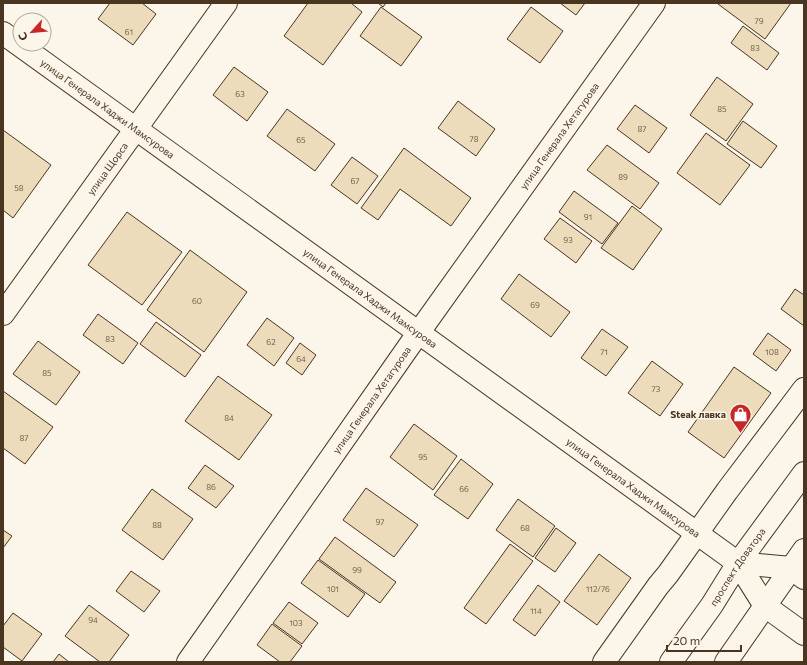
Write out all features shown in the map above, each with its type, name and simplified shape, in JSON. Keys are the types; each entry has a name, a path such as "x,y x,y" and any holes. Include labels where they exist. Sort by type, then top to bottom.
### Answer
{"street":[{"name":"улица Щорса","path":"3,314 226,3"},
{"name":"улица Генерала Хетагурова","path":"188,662 419,332 654,3"},
{"name":"улица Генерала Хаджи Мамсурова","path":"3,33 738,563 765,606 804,634"},
{"path":"604,662 696,533 804,389"},
{"name":"проспект Доватора","path":"671,662 712,605 738,563 804,473"},
{"path":"726,662 765,606 798,573 804,550"},
{"path":"738,563 798,573"}],"building":[{"path":"110,3 142,3 156,14 133,45 98,19"},
{"path":"308,3 351,3 362,12 323,65 284,36"},
{"path":"378,3 386,3 383,7"},
{"path":"560,3 585,3 576,15"},
{"path":"791,3 765,39 718,4"},
{"path":"381,7 422,37 401,66 360,36"},
{"path":"531,7 563,31 540,63 507,39"},
{"path":"743,26 779,53 767,70 731,43"},
{"path":"234,67 268,92 247,121 213,95"},
{"path":"717,77 753,104 726,141 690,115"},
{"path":"458,101 495,129 476,156 438,128"},
{"path":"635,105 667,128 649,153 617,129"},
{"path":"287,109 335,144 315,171 267,136"},
{"path":"743,121 777,146 761,168 727,144"},
{"path":"3,130 51,165 13,218 3,210"},
{"path":"706,133 750,165 720,205 677,173"},
{"path":"607,145 659,183 640,209 587,170"},
{"path":"404,148 471,198 451,226 400,189 378,220 361,208"},
{"path":"352,157 378,176 357,204 331,185"},
{"path":"574,191 618,223 602,244 559,212"},
{"path":"632,206 662,229 633,270 601,248"},
{"path":"127,212 182,252 142,305 88,265"},
{"path":"560,218 592,241 576,263 544,239"},
{"path":"190,250 247,292 204,352 147,310"},
{"path":"519,274 570,312 551,337 501,299"},
{"path":"795,289 804,295 804,326 781,309"},
{"path":"98,314 138,343 123,364 83,335"},
{"path":"267,318 294,338 274,366 247,345"},
{"path":"156,322 201,355 185,377 140,344"},
{"path":"602,329 628,347 606,376 581,358"},
{"path":"768,333 791,350 776,371 753,354"},
{"path":"38,341 80,372 56,405 13,374"},
{"path":"300,343 316,355 302,375 286,363"},
{"path":"652,361 683,384 660,416 628,393"},
{"path":"734,367 771,393 724,458 688,432"},
{"path":"218,376 272,415 239,460 185,421"},
{"path":"3,391 53,427 25,464 3,448"},
{"path":"414,424 457,456 433,490 390,457"},
{"path":"461,459 493,484 468,519 434,495"},
{"path":"205,465 234,486 216,508 188,488"},
{"path":"366,488 418,525 394,557 343,520"},
{"path":"152,489 193,519 163,560 122,530"},
{"path":"518,499 555,526 533,557 496,530"},
{"path":"556,528 576,543 555,572 535,558"},
{"path":"3,530 12,536 3,548"},
{"path":"335,537 396,582 380,603 319,559"},
{"path":"510,544 533,561 486,624 464,608"},
{"path":"599,554 631,578 597,625 564,601"},
{"path":"318,560 365,594 348,617 301,583"},
{"path":"131,571 160,591 144,612 116,591"},
{"path":"538,585 560,602 535,636 513,620"},
{"path":"289,602 318,623 302,644 273,623"},
{"path":"89,605 129,635 109,662 100,662 65,636"},
{"path":"13,613 42,634 22,661 3,647 3,626"},
{"path":"272,624 302,646 290,662 280,662 257,645"},
{"path":"59,654 69,662 53,662"}],"place":[{"name":"Steak лавка","path":"741,434"}]}
